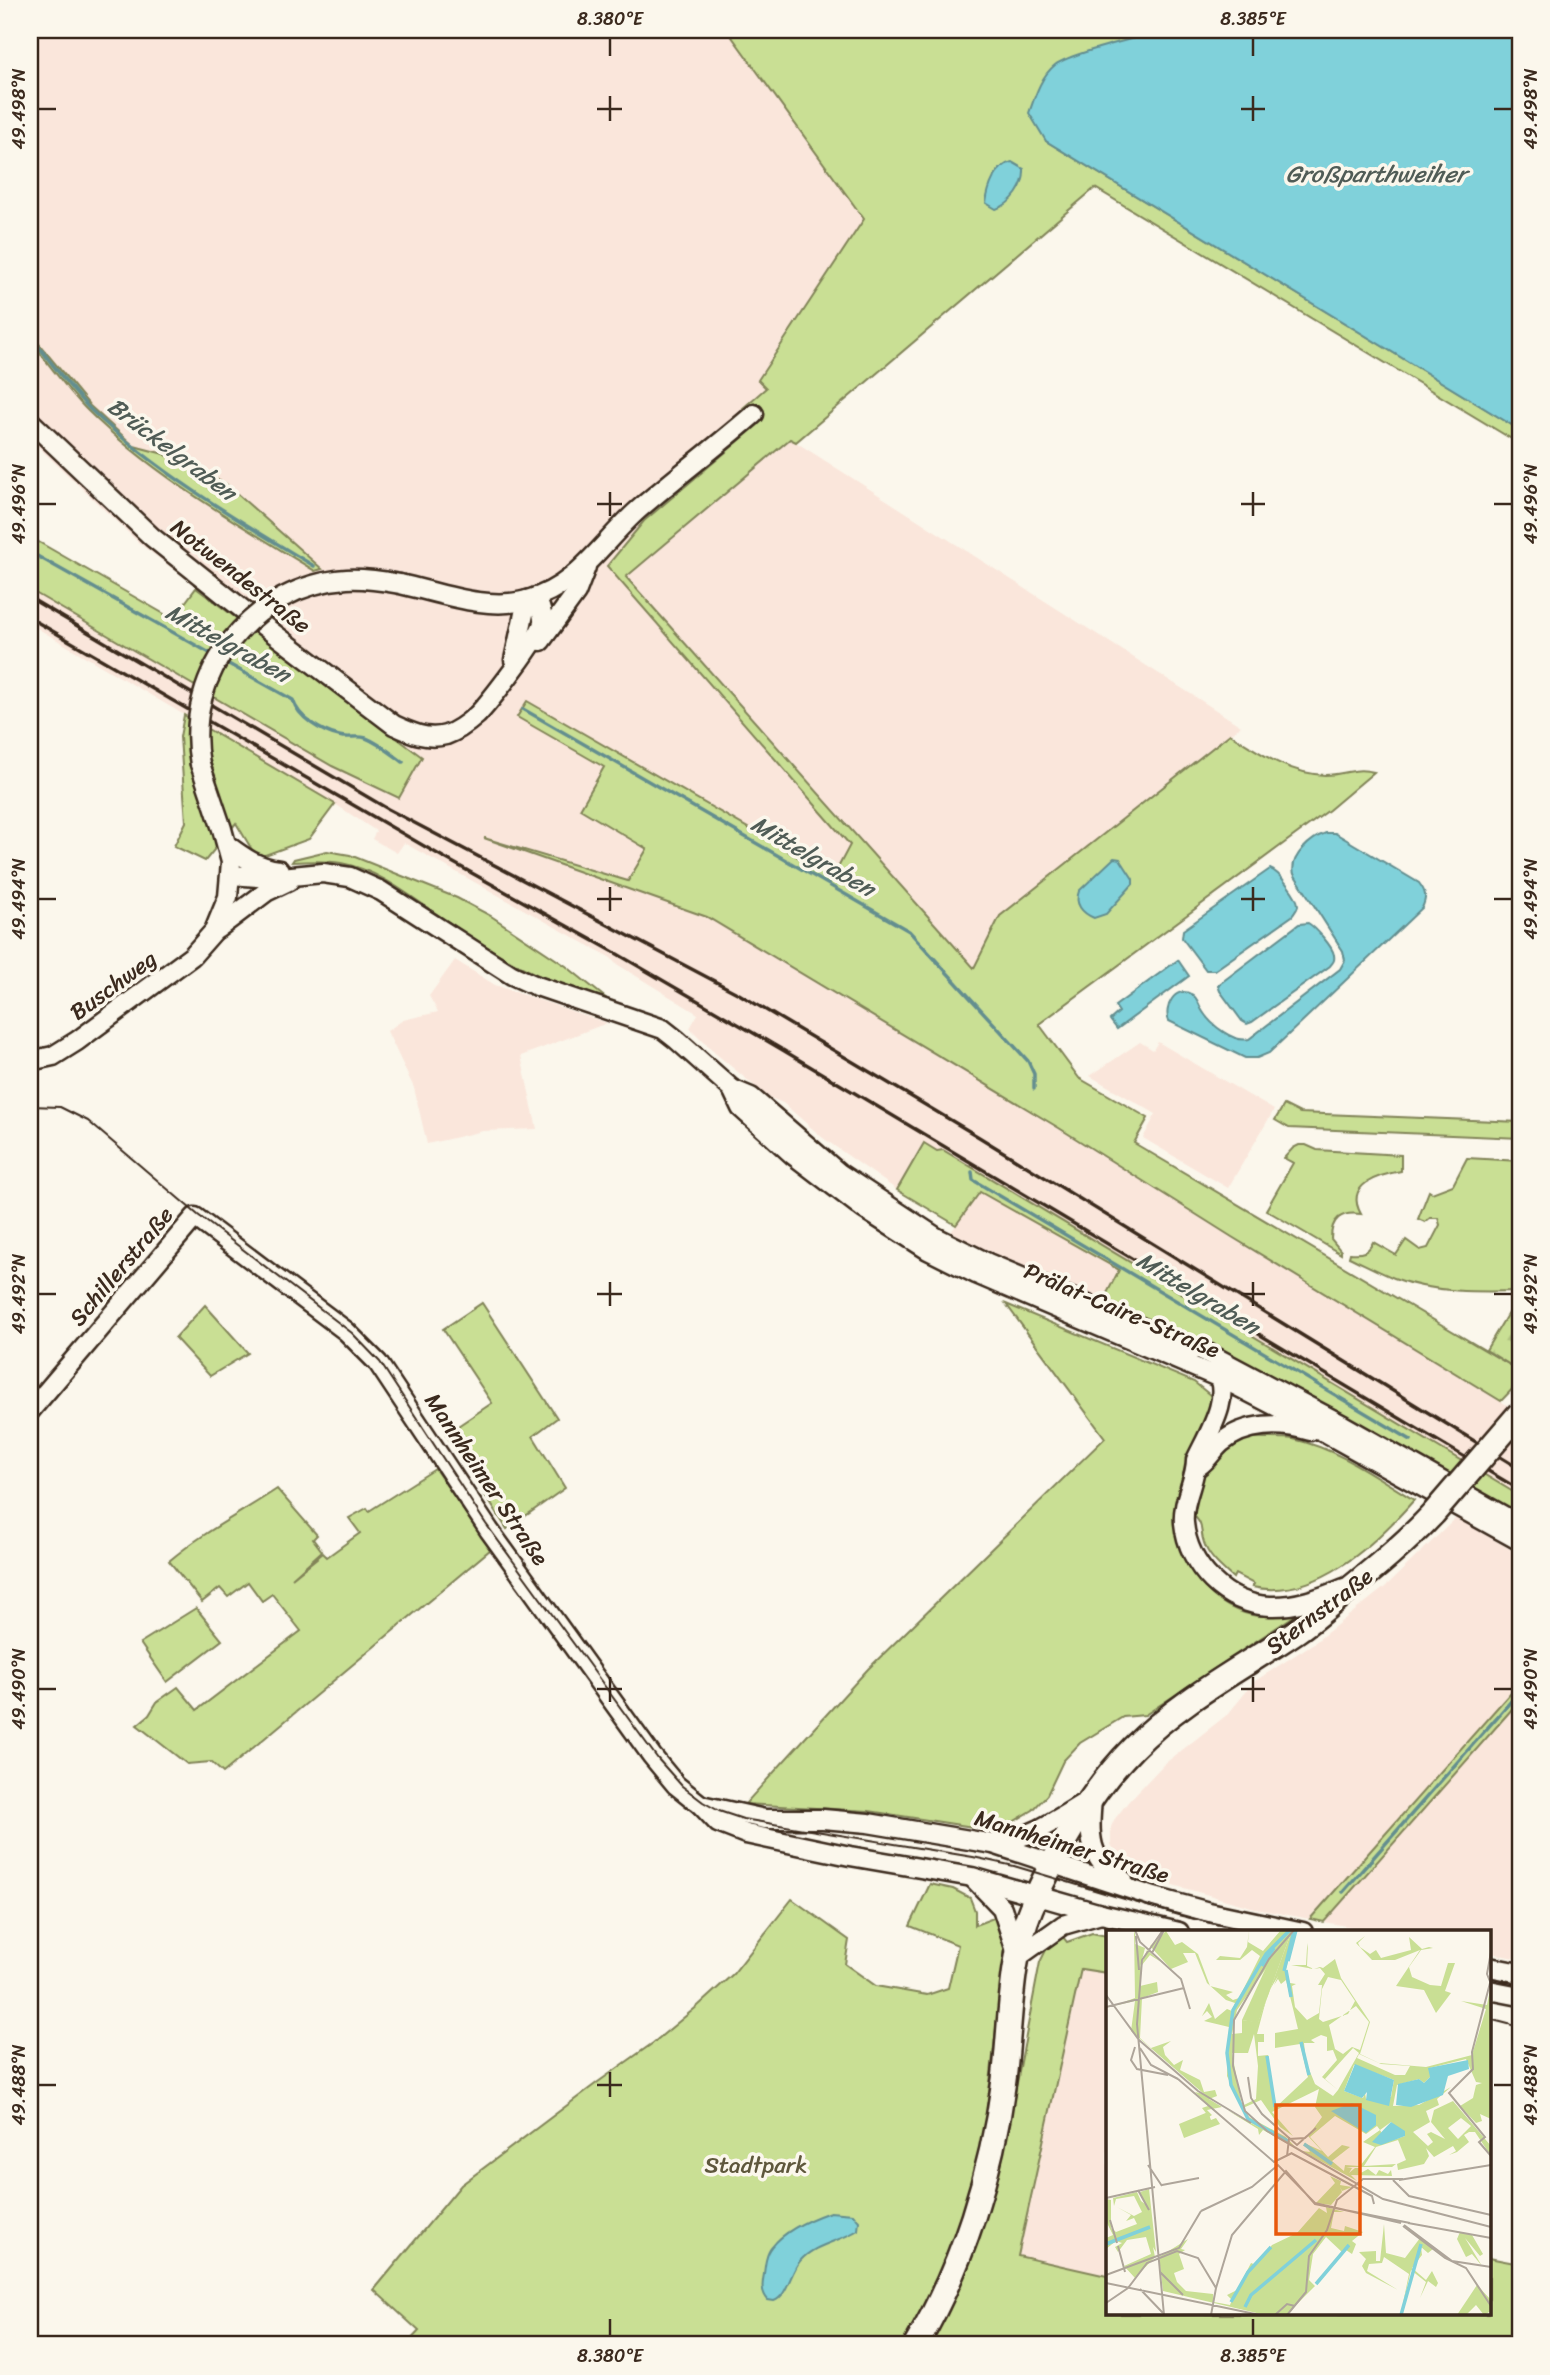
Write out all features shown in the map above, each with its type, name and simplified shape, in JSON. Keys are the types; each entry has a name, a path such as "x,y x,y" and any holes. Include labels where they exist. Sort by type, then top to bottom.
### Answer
{"main road":[{"name":"Sternstraße","path":"916,2345 960,2256 981,2188 1003,2083 1018,1956 1028,1918 1053,1864 1091,1799 1132,1748 1163,1721 1300,1629 1411,1537 1520,1413"}],"street":[{"path":"214,931 228,897 231,875 227,845 206,786 197,750 197,718 207,680 227,645 249,620 288,594 347,579 400,584 496,604 531,599 569,580 635,512 754,414"},
{"name":"Notwendestraße","path":"30,421 152,537 394,725 419,735 442,736 462,727 480,712 515,667"},
{"path":"515,667 525,663 576,593 586,565"},
{"path":"515,667 514,656 531,599"},
{"path":"515,667 543,623 542,615 531,599"},
{"path":"496,604 513,622 520,641"},
{"path":"227,845 264,868 294,874"},
{"path":"214,931 294,874"},
{"name":"Prälat-Caire-Straße","path":"231,875 271,878 294,874 335,874 364,882 512,975 663,1029 732,1089 741,1108 759,1114 830,1185 892,1228 932,1244 976,1274 1046,1295 1193,1349 1200,1349 1343,1425 1517,1531"},
{"name":"Buschweg","path":"30,1061 53,1056 77,1041 192,956 214,931"},
{"name":"Schillerstraße","path":"30,1411 195,1217"},
{"name":"Mannheimer Straße","path":"195,1217 346,1331 379,1363 487,1526 666,1774 718,1823 762,1839 972,1877 1101,1914 1170,1930"},
{"name":"Prälat-Caire-Straße","path":"1046,1295 1289,1413 1517,1531"},
{"path":"1193,1349 1210,1364 1221,1379 1222,1388 1218,1409 1196,1460 1186,1499 1184,1521 1188,1542 1198,1565 1224,1591 1246,1601 1269,1606 1300,1603 1357,1583"},
{"path":"1196,1468 1205,1463 1222,1442 1234,1434 1255,1427 1283,1425 1335,1438"},
{"path":"993,1844 1031,1834 1091,1799"},
{"path":"1091,1799 1091,1843 1098,1860 1112,1874 1154,1897"},
{"name":"Mannheimer Straße","path":"701,1805 765,1819 823,1819 867,1823 993,1844 1154,1897 1294,1930"},
{"path":"972,1877 1002,1908 1018,1956 1063,1925 1101,1914"},
{"path":"1490,1967 1520,1973"},
{"path":"1490,1990 1520,1996"}],"shaded area":[{"path":"42,30 1015,30 917,259 743,408 758,425 644,521 607,566 850,845 833,877 527,701 517,717 604,767 580,809 647,849 629,881 499,843 707,917 1059,1128 1520,1413 1520,1496 943,1150 937,1151 923,1143 897,1190 823,1138 783,1103 768,1097 715,1053 690,1028 698,1014 611,958 404,843 397,853 372,839 376,831 335,804 30,624 30,590 332,766 422,756 140,544 30,439 30,40"},
{"path":"791,439 1241,726 1000,916 974,969 625,577"},
{"path":"455,960 495,985 607,1023 521,1056 537,1129 483,1131 427,1144 414,1088 387,1031 403,1020 438,1012 429,996"},
{"path":"1140,1042 1153,1050 1158,1042 1274,1110 1228,1188 1143,1138 1156,1114 1090,1076"},
{"path":"980,1191 1119,1270 1102,1303 949,1235"},
{"path":"1456,1518 1520,1555 1520,1682 1310,1919 1262,1910 1155,1880 1127,1866 1118,1858 1111,1844 1111,1827 1114,1820 1163,1765 1228,1714 1255,1681 1314,1643 1385,1587"},
{"path":"1520,1700 1520,1959 1490,1953 1490,1930 1368,1930 1324,1922"},
{"path":"1081,1968 1106,1973 1106,2276 1018,2256"}],"green space":[{"path":"727,30 1164,30 1073,57 1046,141 1520,430 1520,444 1095,188 796,442 790,439 626,577 974,968 1000,916 1230,734 1275,761 1299,771 1325,775 1360,770 1374,772 1329,810 1039,1024 1079,1078 1148,1118 1134,1143 1520,1371 1520,1381 1501,1401 1059,1128 707,917 484,838 628,881 647,849 580,809 604,767 517,717 527,701 833,877 850,845 607,566 644,521 758,425 743,408 766,388 758,380 864,219"},
{"path":"30,333 90,406 134,446 164,454 226,484 322,569 315,571 256,535 140,457 80,403 30,340"},
{"path":"30,537 173,619 196,588 422,757 399,798 332,766 30,590"},
{"path":"184,715 335,804 309,839 257,858 236,823 205,861 174,846 186,822 180,737"},
{"path":"327,851 350,855 457,898 491,916 566,966 607,999 563,986 522,967 369,872 335,862 292,862 294,859"},
{"path":"1284,1105 1300,1113 1520,1122 1520,1138 1289,1128 1275,1120"},
{"path":"924,1143 937,1151 943,1150 1520,1496 1520,1514 1321,1403 1198,1344 1102,1303 1119,1270 980,1192 956,1225 897,1190"},
{"path":"1299,1145 1317,1150 1401,1155 1401,1171 1374,1178 1360,1188 1357,1204 1361,1214 1343,1215 1335,1222 1331,1239 1341,1254 1266,1210 1293,1163 1284,1158"},
{"path":"1467,1158 1520,1161 1520,1291 1473,1291 1424,1286 1394,1278 1349,1257 1350,1253 1367,1251 1373,1242 1396,1255 1406,1240 1420,1250 1428,1248 1440,1225 1438,1218 1430,1218 1425,1222 1418,1219 1429,1191 1432,1193 1453,1185"},
{"path":"1517,1298 1520,1298 1520,1371 1486,1350"},
{"path":"482,1303 557,1418 533,1436 565,1488 507,1529 446,1434 492,1403 443,1329"},
{"path":"1006,1304 1194,1382 1215,1399 1191,1454 1177,1497 1180,1544 1187,1561 1207,1590 1235,1610 1264,1616 1300,1612 1145,1715 1123,1717 1080,1743 1063,1761 1047,1795 1033,1810 1008,1825 994,1828 973,1827 869,1811 745,1804 868,1669 1105,1438"},
{"path":"205,1305 248,1353 210,1376 175,1338"},
{"path":"1250,1437 1293,1439 1325,1449 1356,1464 1414,1500 1362,1551 1321,1577 1299,1586 1276,1589 1252,1587 1254,1584 1235,1574 1233,1578 1212,1558 1204,1543 1200,1524 1192,1514 1197,1489 1209,1467 1228,1450"},
{"path":"435,1469 491,1549 223,1773 211,1762 187,1764 137,1725 149,1715 157,1702 178,1687 197,1710 301,1631 272,1594 262,1601 248,1582 228,1597 220,1588 202,1602 169,1561 208,1532 277,1489 317,1535 313,1539 322,1551 292,1578 323,1553 327,1557 360,1533 349,1518 367,1508 369,1511"},
{"path":"196,1608 222,1640 167,1682 140,1643"},
{"path":"1520,1682 1520,1700 1324,1922 1310,1919"},
{"name":"Stadtpark","path":"930,1884 953,1889 970,1898 975,1911 975,1925 996,1917 1005,1946 984,2138 954,2251 908,2345 406,2345 419,2331 374,2290 461,2185 653,2043 699,2005 733,1974 792,1899 849,1940 845,1964 876,1986 927,1995 948,1988 958,1945 910,1926"},
{"path":"1060,1933 1067,1942 1092,1933 1106,1936 1106,1973 1081,1969 1018,2256 1106,2276 1106,2316 1490,2316 1490,2258 1520,2264 1520,2345 925,2345 989,2204 1008,2130 1040,1962 1047,1948"}],"water":[{"name":"Großparthweiher","path":"1164,30 1520,30 1520,430 1046,141 1029,113 1039,87 1055,65 1076,55"},
{"path":"1012,162 1024,169 1020,188 1012,199 996,209 986,203 991,184 1001,168"},
{"path":"1326,833 1335,833 1419,883 1425,895 1422,908 1269,1053 1257,1058 1245,1058 1169,1021 1169,1004 1175,995 1185,992 1195,997 1207,1017 1217,1027 1230,1036 1249,1039 1340,969 1345,960 1343,951 1294,874 1293,868 1302,849"},
{"path":"1114,858 1120,859 1133,879 1133,884 1106,914 1094,918 1080,908 1079,891"},
{"path":"1270,869 1278,874 1292,891 1298,906 1296,911 1215,970 1206,970 1182,938 1183,930"},
{"path":"1308,923 1330,947 1334,955 1333,962 1252,1022 1247,1024 1242,1021 1218,985 1299,924"},
{"path":"1178,960 1189,976 1117,1029 1110,1020 1119,1012 1115,1006"},
{"path":"830,2212 853,2214 859,2221 858,2230 806,2255 782,2295 774,2301 768,2300 763,2285 770,2250 791,2230"}],"waterway":[{"name":"Brückelgraben","path":"30,336 67,383 116,433 198,494 314,566"},
{"name":"Mittelgraben","path":"30,552 215,656"},
{"name":"Mittelgraben","path":"225,662 293,700 300,713 318,728 342,737 366,738 403,762"},
{"name":"Mittelgraben","path":"523,709 909,931 1028,1061 1034,1074 1034,1089"},
{"name":"Mittelgraben","path":"972,1172 973,1180 1411,1440"},
{"name":"Mittelgraben","path":"1343,1892 1520,1691"}],"tram line":[{"path":"30,1106 60,1107 88,1121 198,1215 352,1333 380,1362 486,1524 658,1759 682,1786 703,1802 743,1819 1014,1866 1178,1915 1241,1930"},
{"path":"1490,2019 1520,2027"}],"railway":[{"path":"30,598 388,809 739,994 979,1137 1520,1469"},
{"path":"30,618 781,1049 1520,1490"}]}
